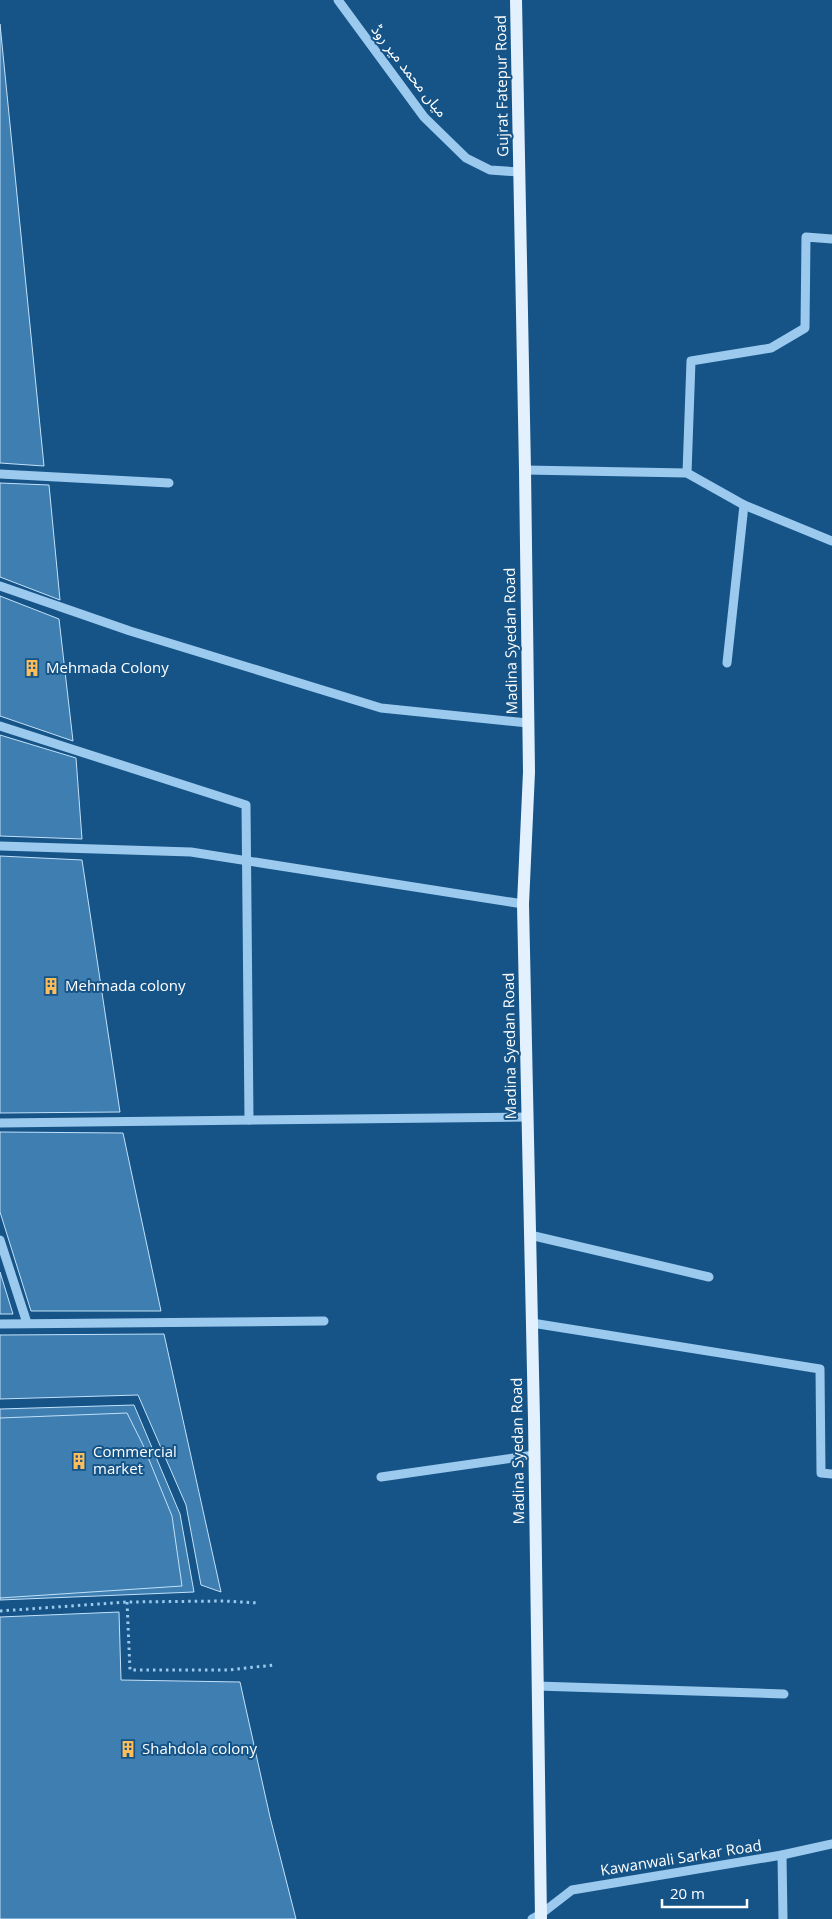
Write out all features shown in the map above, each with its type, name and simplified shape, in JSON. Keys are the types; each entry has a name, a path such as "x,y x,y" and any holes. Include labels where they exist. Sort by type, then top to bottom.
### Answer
{"main road":[{"name":"Gujrat Fatepur Road","path":"516,0 519,172"},
{"name":"Madina Syedan Road","path":"519,172 528,723 523,904 534,1455 538,1917"}],"street":[{"name":"میاں محمد میر روڈ","path":"338,0 424,118 466,158 490,170 519,172"},
{"path":"687,473 691,361 771,348 804,328 806,237 832,239"},
{"path":"525,470 687,473 744,505 832,541"},
{"path":"0,474 169,483"},
{"path":"727,663 744,505"},
{"path":"0,586 130,631 381,708 528,723"},
{"path":"0,726 246,805 249,1120"},
{"path":"0,846 191,852 523,904"},
{"path":"0,1123 528,1117"},
{"path":"530,1235 709,1277"},
{"path":"0,1240 27,1323"},
{"path":"0,1324 324,1321"},
{"path":"532,1322 820,1369 821,1473 832,1474"},
{"path":"381,1477 534,1455"},
{"path":"537,1686 784,1694"},
{"name":"Kawanwali Sarkar Road","path":"538,1917 572,1890 782,1855 832,1844"},
{"path":"782,1855 783,1919"}],"path":[{"path":"127,1602 130,1670 228,1670 274,1666"},
{"path":"0,1611 127,1602 258,1602"}],"building":[{"path":"0,24 44,466 0,463"},
{"path":"0,483 49,485 60,600 0,577"},
{"name":"Mehmada Colony","path":"0,596 59,619 73,741 0,716"},
{"path":"0,735 76,758 82,839 0,836"},
{"name":"Mehmada colony","path":"0,856 82,860 120,1112 0,1113"},
{"path":"0,1132 123,1133 161,1311 31,1311 0,1212"},
{"path":"0,1272 13,1314 0,1314"},
{"path":"164,1334 221,1592 201,1585 186,1505 138,1395 0,1399 0,1335"},
{"name":"Commercial market","path":"134,1405 180,1514 194,1592 0,1600 0,1409"},
{"name":"Commercial market","path":"127,1413 143,1445 172,1516 182,1586 0,1598 0,1418"},
{"name":"Shahdola colony","path":"119,1612 121,1680 240,1682 270,1817 296,1919 0,1919 0,1617"}],"place":[{"name":"Mehmada Colony","path":"32,668"},
{"name":"Mehmada colony","path":"51,986"},
{"name":"Commercial market","path":"79,1461"},
{"name":"Shahdola colony","path":"128,1749"}]}
